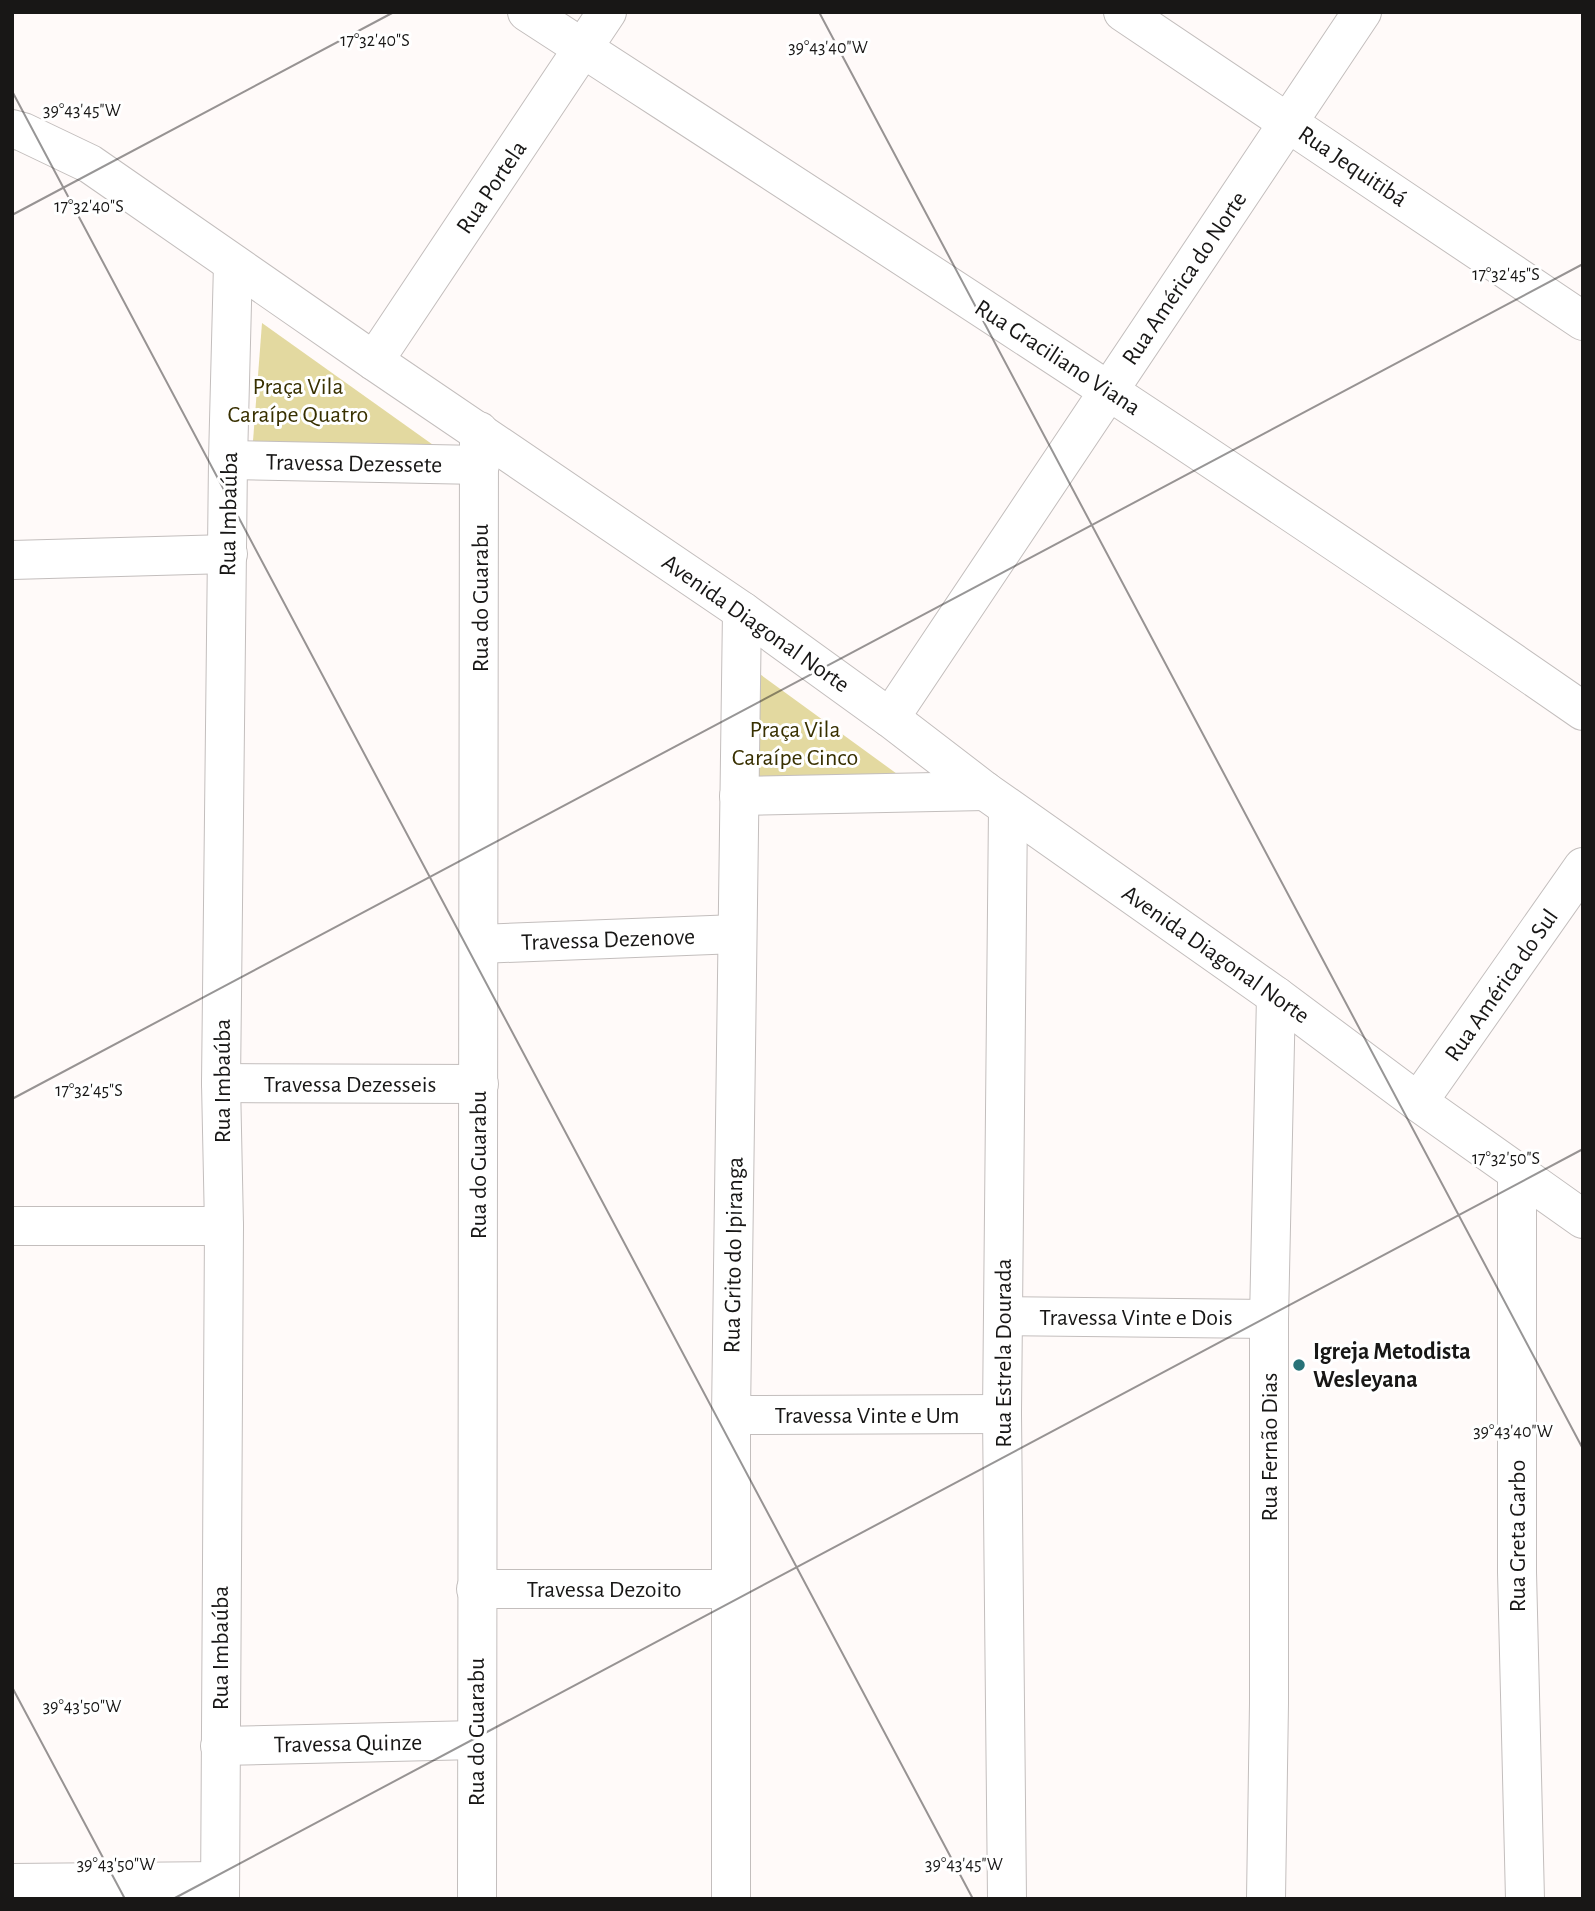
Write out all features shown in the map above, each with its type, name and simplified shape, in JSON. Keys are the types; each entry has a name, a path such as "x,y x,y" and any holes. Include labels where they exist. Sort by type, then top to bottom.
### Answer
{"street":[{"name":"Rua Graciliano Viana","path":"527,12 844,215 1109,390 1394,579 1583,711"},
{"name":"Rua Portela","path":"374,361 607,12"},
{"name":"Rua Jequitibá","path":"1123,12 1583,321"},
{"name":"Rua América do Norte","path":"890,718 1362,12"},
{"name":"Avenida Diagonal Norte","path":"12,129 90,164 374,361 479,448 742,611 996,799 1276,996 1418,1102 1583,1219"},
{"name":"Rua Imbaúba","path":"220,1890 224,1226 221,1083 228,460 233,264"},
{"name":"Travessa Dezessete","path":"228,460 479,448"},
{"name":"Rua do Guarabu","path":"477,1899 479,448"},
{"path":"12,560 228,554"},
{"name":"Rua Grito do Ipiranga","path":"731,1899 731,1415 742,611"},
{"path":"739,796 996,799"},
{"name":"Rua Estrela Dourada","path":"996,799 1007,1899"},
{"name":"Rua América do Sul","path":"1418,1102 1583,867"},
{"name":"Travessa Dezenove","path":"479,944 737,934"},
{"name":"Rua Fernão Dias","path":"1266,1899 1269,1319 1276,996"},
{"name":"Travessa Dezesseis","path":"221,1083 479,1084"},
{"name":"Rua Greta Garbo","path":"1517,1173 1517,1572 1525,1899"},
{"path":"12,1226 224,1226"},
{"name":"Travessa Vinte e Dois","path":"1003,1316 1269,1319"},
{"name":"Travessa Vinte e Um","path":"731,1415 1002,1414"},
{"name":"Travessa Dezoito","path":"477,1589 731,1588"},
{"name":"Travessa Quinze","path":"220,1746 476,1741"},
{"path":"12,1883 220,1890"}],"green space":[{"name":"Praça Vila Caraípe Quatro","path":"262,323 436,447 253,441"},
{"name":"Praça Vila Caraípe Cinco","path":"757,672 904,779 758,779"}],"place":[{"name":"Igreja Metodista Wesleyana","path":"1299,1365"}]}
